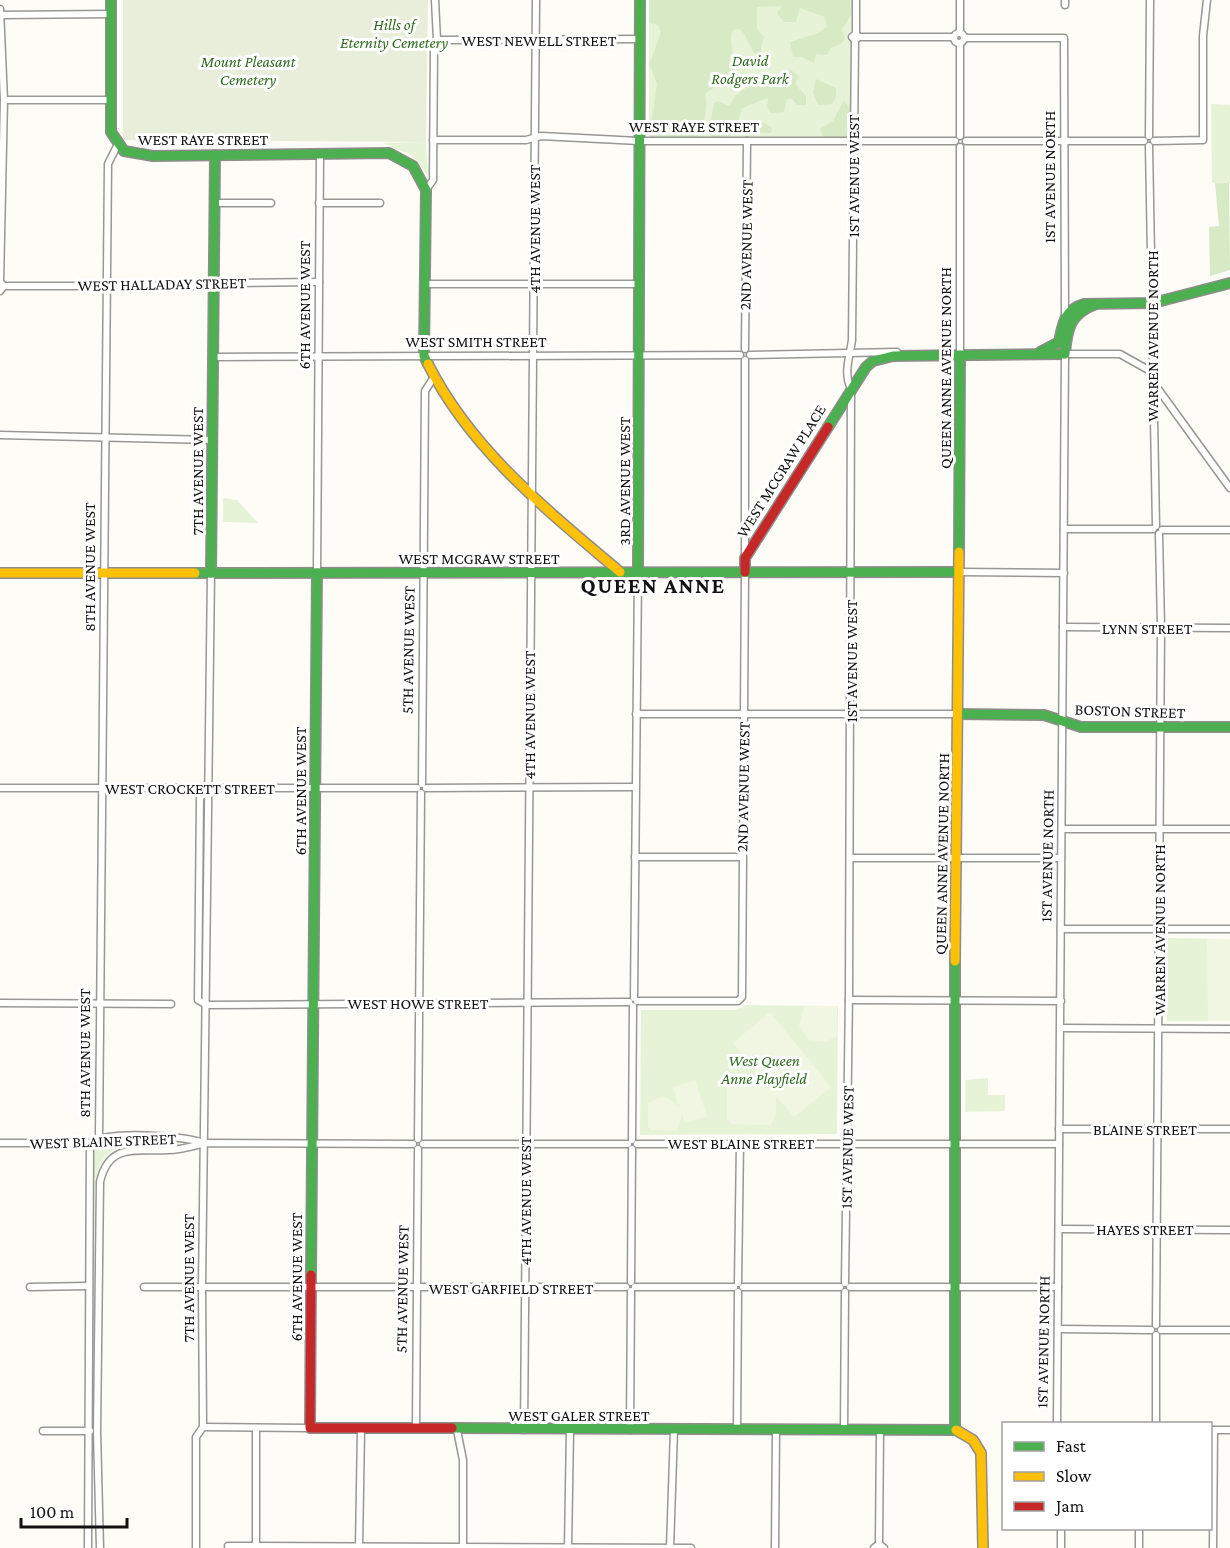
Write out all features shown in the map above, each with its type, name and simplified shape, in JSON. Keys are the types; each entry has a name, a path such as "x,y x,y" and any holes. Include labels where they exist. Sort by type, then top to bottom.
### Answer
{"street":[{"path":"111,0 109,100 111,132 117,146"},
{"path":"435,0 437,40 434,48 433,180 426,190 424,356 434,376 477,439 530,496 620,572"},
{"name":"4TH AVENUE WEST","path":"524,1430 530,496 536,0"},
{"name":"3RD AVENUE WEST","path":"630,1430 634,787 640,356 640,0"},
{"name":"1ST AVENUE WEST","path":"844,1430 850,858 851,388 849,384 856,0"},
{"path":"960,0 957,138 960,147 966,141"},
{"name":"WARREN AVENUE NORTH","path":"1150,0 1152,380 1161,628 1156,1422"},
{"path":"957,138 966,141 1203,141 1203,36 1207,0"},
{"path":"1,286 1,145 4,100 1,13 111,14"},
{"path":"856,37 959,38"},
{"name":"1ST AVENUE NORTH","path":"959,38 1064,38 1065,315"},
{"name":"WEST NEWELL STREET","path":"437,40 640,39"},
{"path":"4,100 109,100"},
{"name":"WEST RAYE STREET","path":"433,140 526,140 535,138 639,141 853,141 957,138"},
{"name":"2ND AVENUE WEST","path":"745,357 747,141"},
{"name":"WEST RAYE STREET","path":"117,146 123,151 138,156 389,153 399,155 415,167 426,190"},
{"name":"8TH AVENUE WEST","path":"99,1137 108,164 117,146"},
{"name":"QUEEN ANNE AVENUE NORTH","path":"955,1430 953,1288 960,147"},
{"name":"6TH AVENUE WEST","path":"310,1428 320,154"},
{"name":"7TH AVENUE WEST","path":"196,1548 196,1437 203,1427 202,1287 207,1005 198,1000 200,798 210,788 215,155"},
{"path":"214,203 271,203"},
{"path":"320,203 380,203"},
{"name":"WEST HALLADAY STREET","path":"1,286 319,282"},
{"path":"1026,355 1055,346 1059,342 1065,315 1077,306 1153,303 1230,283"},
{"path":"425,284 640,285"},
{"name":"1ST AVENUE NORTH","path":"1057,1422 1065,354 1068,327 1072,317 1080,310 1096,304"},
{"name":"WEST SMITH STREET","path":"213,357 745,357 855,352 906,352 918,355"},
{"path":"1065,354 1120,354 1152,372"},
{"name":"WEST SMITH STREET","path":"851,388 859,375 873,361 883,357 1065,354"},
{"path":"745,357 745,558"},
{"name":"5TH AVENUE WEST","path":"416,1429 425,391 434,376"},
{"path":"1152,380 1230,488"},
{"name":"WEST MCGRAW PLACE","path":"745,572 745,558 851,388"},
{"path":"0,435 84,435 104,438 212,440"},
{"path":"1064,529 1230,530"},
{"name":"2ND AVENUE WEST","path":"740,1000 745,572"},
{"path":"959,572 1064,573"},
{"name":"WEST MCGRAW STREET","path":"0,573 959,572"},
{"name":"LYNN STREET","path":"1064,627 1230,628"},
{"path":"636,714 958,714"},
{"name":"BOSTON STREET","path":"958,714 1038,714 1081,727 1230,728"},
{"name":"WEST CROCKETT STREET","path":"0,788 634,787"},
{"path":"1062,829 1230,829"},
{"path":"635,857 742,857"},
{"path":"850,858 1061,858"},
{"path":"1061,928 1230,929"},
{"name":"WEST HOWE STREET","path":"207,1005 740,1000"},
{"path":"849,1000 1061,1001"},
{"path":"0,1003 171,1004"},
{"path":"1061,1028 1230,1029"},
{"name":"BLAINE STREET","path":"1059,1129 1230,1129"},
{"name":"WEST BLAINE STREET","path":"0,1143 90,1143 99,1137 188,1138 205,1143"},
{"path":"88,1548 90,1143"},
{"name":"WEST BLAINE STREET","path":"97,1432 100,1182 108,1163 117,1154 130,1150 181,1149 205,1143 954,1144"},
{"path":"737,1430 740,1143"},
{"path":"954,1144 1059,1144"},
{"name":"HAYES STREET","path":"1059,1229 1230,1230"},
{"path":"30,1287 88,1286"},
{"name":"WEST GARFIELD STREET","path":"144,1287 1058,1287"},
{"path":"1059,1329 1230,1330"},
{"name":"WEST GALER STREET","path":"203,1427 457,1430 955,1430"},
{"path":"256,1428 256,1547"},
{"path":"359,1547 361,1429"},
{"path":"457,1430 463,1460 463,1547"},
{"path":"568,1548 570,1430"},
{"path":"670,1548 674,1430"},
{"path":"775,1548 776,1430"},
{"path":"879,1547 880,1430"},
{"path":"955,1430 973,1440 981,1453 982,1548"},
{"path":"1212,1548 1212,1430 1230,1430"},
{"path":"43,1431 97,1432 100,1548"},
{"path":"1061,1530 1061,1548"},
{"path":"1139,1530 1139,1548"},
{"path":"228,1546 691,1548"}],"green space":[{"name":"Mount Pleasant Cemetery","path":"123,0 428,0 426,142 123,140"},
{"name":"David Rodgers Park","path":"649,0 852,0 850,137 649,139"},
{"path":"649,0 850,0 851,15 842,30 845,38 841,44 831,48 827,55 816,54 814,63 802,57 793,57 790,42 818,33 827,27 825,17 800,8 796,22 784,22 777,14 781,6 757,7 757,29 764,37 760,54 756,55 742,31 733,30 731,43 735,69 730,79 705,94 706,111 698,138 649,139 657,84 649,64 661,32 658,25 649,23"},
{"path":"791,70 799,76 795,84 806,96 806,105 797,105 791,98 787,99 784,112 771,113 767,106 768,98 742,108 737,126 743,126 745,121 763,122 772,128 771,133 753,132 712,138 709,129 714,103 718,101 729,106 735,96 761,77 782,79"},
{"path":"816,79 836,88 836,97 832,104 818,105 813,93"},
{"path":"844,100 851,111 850,137 823,137 820,129 833,121"},
{"path":"1211,104 1230,105 1230,183 1212,183"},
{"path":"426,142 428,175 411,155 383,143"},
{"path":"1215,183 1229,183 1230,270 1210,276 1209,227 1219,226"},
{"path":"223,498 237,500 258,523 223,522"},
{"path":"1167,938 1230,939 1230,1021 1167,1021"},
{"path":"1207,939 1230,939 1230,1021 1208,1021"},
{"name":"West Queen Anne Playfield","path":"746,1005 838,1006 837,1134 640,1135 641,1010 736,1010"},
{"path":"804,1006 837,1006 837,1036 825,1042 809,1040 799,1026"},
{"path":"770,1012 831,1087 794,1117 776,1096 776,1114 771,1125 731,1124 727,1119 727,1085 739,1077 760,1077 733,1043"},
{"path":"988,1078 988,1095 1005,1095 1005,1111 965,1112 965,1080"},
{"path":"695,1080 707,1116 685,1123 681,1111 682,1117 676,1131 651,1130 648,1127 648,1103 666,1097 679,1107 673,1087"},
{"path":"106,1140 183,1142 169,1146 127,1147 115,1150 105,1157 98,1170 95,1190 93,1426 91,1425 94,1152 99,1143"}],"traffic: fast":[{"path":"111,0 111,132 124,151 153,156 389,153 413,166 426,190 424,356 428,364"},
{"path":"638,572 640,0"},
{"path":"211,573 215,155"},
{"path":"1040,352 1059,342 1063,323 1068,314 1084,304 1153,303 1230,283"},
{"path":"828,427 866,367 873,361 893,356 1065,354 1069,329 1075,317 1096,304"},
{"path":"959,552 960,355"},
{"path":"195,573 959,572"},
{"path":"311,1275 317,573"},
{"path":"958,714 1044,715 1081,727 1230,727"},
{"path":"955,961 955,1430"},
{"path":"452,1428 956,1430"}],"traffic: slow":[{"path":"428,364 466,424 489,452 539,502 620,572"},
{"path":"955,961 959,552"},
{"path":"0,573 195,573"},
{"path":"956,1430 973,1440 981,1453 983,1548"}],"traffic: jam":[{"path":"745,572 745,558 828,427"},
{"path":"311,1275 310,1428 452,1428"}],"district":[{"name":"QUEEN ANNE","path":"653,585"}],"park label":[{"name":"Hills of Eternity Cemetery","path":"394,33"}]}
